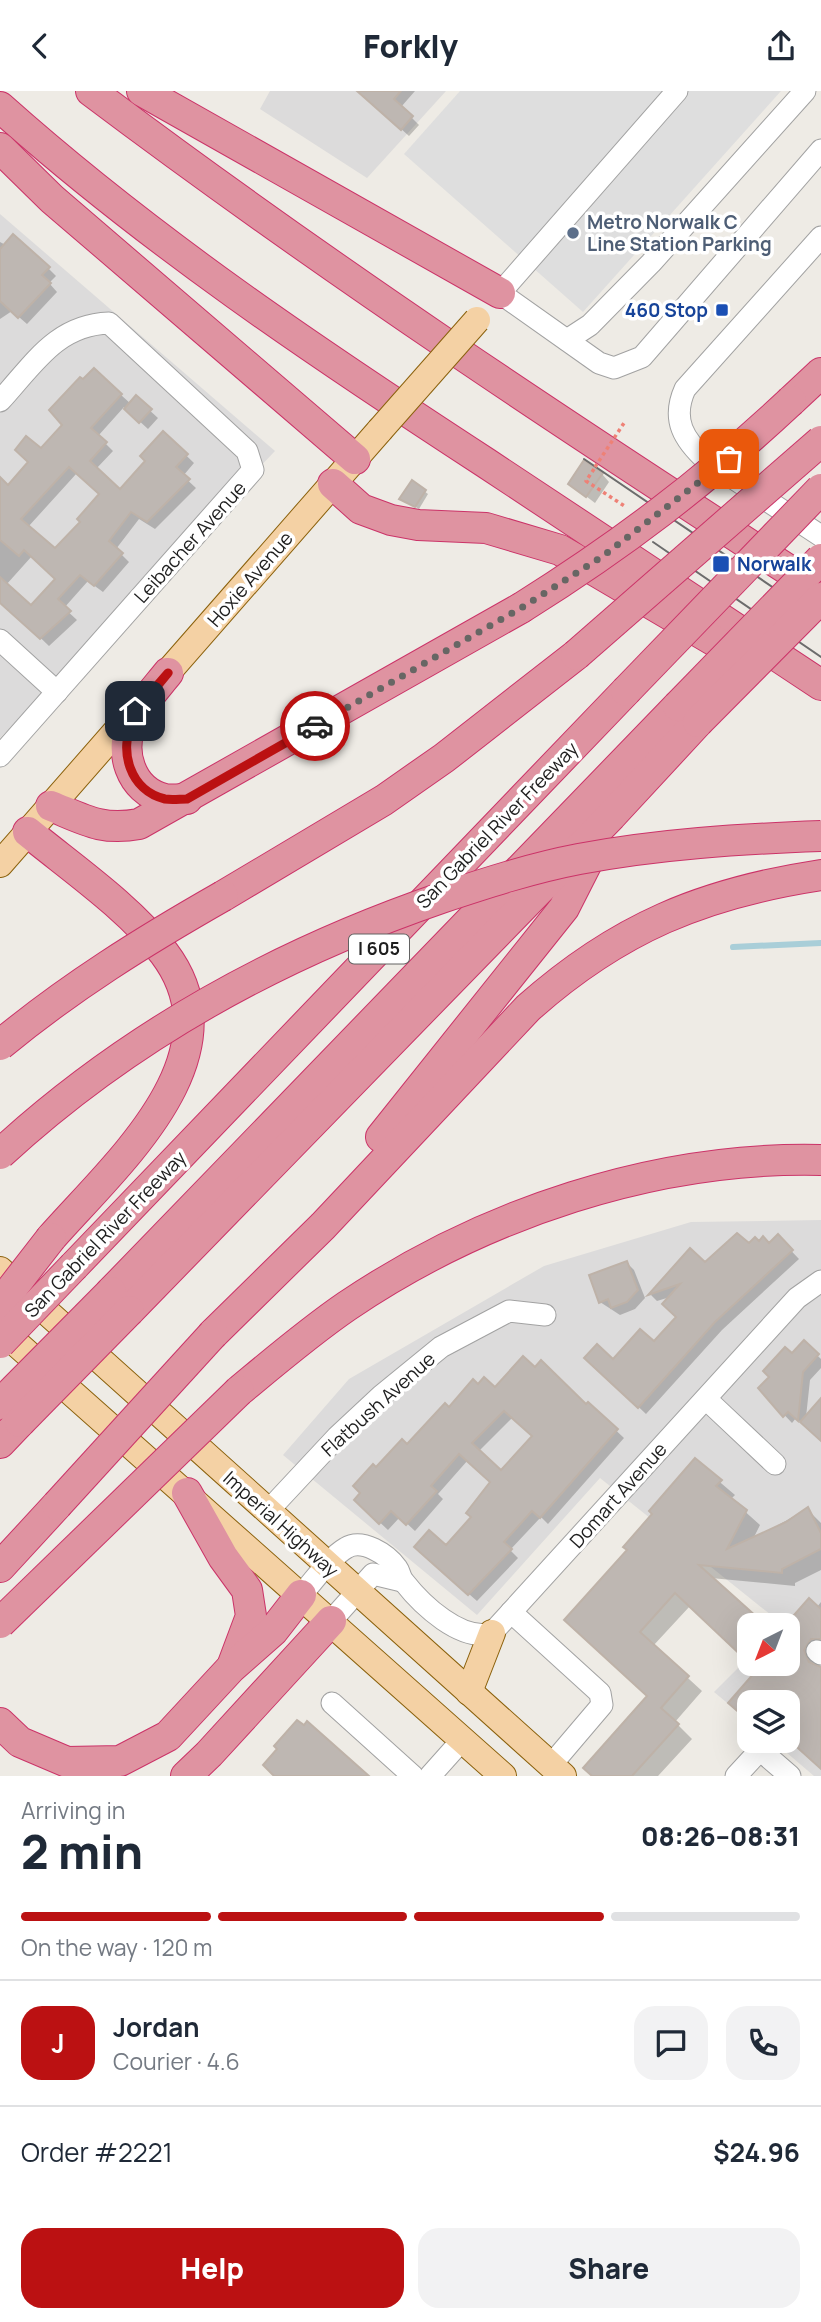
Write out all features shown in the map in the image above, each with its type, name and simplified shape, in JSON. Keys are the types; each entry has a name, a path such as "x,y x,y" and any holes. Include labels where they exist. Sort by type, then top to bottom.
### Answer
{"highway":[{"path":"91,91 280,228 495,377 821,591"},
{"path":"142,91 500,293"},
{"path":"0,107 117,207 222,285 388,399 821,685"},
{"path":"0,148 52,198 355,459"},
{"path":"51,806 93,825 115,829 139,824 187,799 521,608 603,556 668,509 729,459 821,373"},
{"path":"0,1045 70,990 137,945 384,800 455,750 576,655 821,441"},
{"path":"333,484 361,509 391,520 418,525 486,528 560,550 821,705"},
{"name":"San Gabriel River Freeway","path":"0,1343 102,1288 132,1206 821,489"},
{"path":"0,1384 102,1288 688,714 821,559"},
{"name":"San Gabriel River Freeway","path":"5,1419 102,1288 611,816 688,714 821,598"},
{"path":"168,673 133,719 126,738 125,754 136,780 149,791 165,799 187,799"},
{"path":"0,1567 314,1219 564,908 611,816"},
{"path":"0,1311 13,1287 51,1238 123,1156 163,1103 180,1073 191,1025 187,997 163,952 112,903 29,832"},
{"path":"0,1154 33,1123 120,1056 204,1003 297,954 393,915 485,883 576,860 671,845 821,836"},
{"path":"213,1334 323,1226 528,1008 562,978 638,930 682,909 726,893 821,875"},
{"path":"0,1623 239,1391 348,1306 431,1256 499,1224 584,1194 651,1177 730,1165 821,1160"},
{"path":"187,1493 223,1557 247,1590 251,1616 232,1668"},
{"path":"0,1723 20,1742 67,1762 120,1761 168,1736 232,1668 273,1631 301,1595"},
{"path":"186,1776 331,1621"}],"main road":[{"name":"Hoxie Avenue","path":"0,864 500,293"},
{"name":"Imperial Highway","path":"0,1270 327,1567 557,1771"},
{"name":"Imperial Highway","path":"0,1329 503,1776"},
{"path":"469,1692 492,1633"}],"street":[{"path":"677,91 500,293 588,358 614,368 642,357 821,150"},
{"path":"567,340 590,325 651,263 806,91"},
{"path":"821,237 685,389 678,403 678,418 691,447 707,461 821,536"},
{"name":"Leibacher Avenue","path":"0,401 63,334 86,324 109,323 247,451 253,470 0,756"},
{"path":"0,640 57,692"},
{"name":"Domart Avenue","path":"492,1633 797,1298 821,1281"},
{"name":"Flatbush Avenue","path":"267,1512 355,1421 441,1347 509,1311 545,1315"},
{"path":"706,1399 775,1464"},
{"path":"301,1595 346,1547 364,1545 379,1552 396,1567 402,1581 455,1629 481,1636 492,1633"},
{"path":"331,1621 373,1574 402,1581"},
{"path":"511,1612 600,1693 602,1705 557,1771"},
{"path":"331,1703 413,1776"},
{"path":"430,1776 463,1739"},
{"path":"736,1776 760,1750 790,1776"}],"path":[{"path":"624,423 586,481 635,513"}],"shaded area":[{"path":"270,91 446,91 367,178 260,109"},
{"name":"Metro Norwalk C Line Station Parking","path":"460,91 781,91 583,312 404,154"},
{"path":"0,214 275,451 0,738"},
{"path":"821,1220 821,1776 814,1776 787,1753 800,1753 800,1690 737,1690 737,1711 714,1692 737,1669 737,1677 800,1677 800,1613 769,1613 600,1478 477,1615 283,1455 349,1379 544,1266 691,1222"}],"building":[{"path":"357,91 401,91 394,99 413,116 401,130"},
{"path":"13,234 50,267 42,275 51,283 18,318 0,301 0,249"},
{"path":"94,368 122,394 91,428 107,442 90,461 120,489 145,461 140,456 163,431 188,454 176,467 190,479 147,522 131,512 109,541 123,553 94,586 80,575 58,599 71,611 40,639 0,603 0,577 31,605 55,579 24,550 19,556 0,540 0,477 8,485 28,462 15,450 26,436 41,448 62,425 49,410 80,377 83,379","holes":["69,467 99,494 77,519 80,522 55,548 21,519"]},
{"path":"136,395 152,409 139,423 124,409"},
{"path":"584,460 603,473 586,497 568,484"},
{"path":"412,480 426,490 415,507 399,499"},
{"path":"737,1233 749,1243 755,1237 759,1241 763,1236 769,1243 778,1234 793,1250 715,1322 638,1408 584,1358 597,1344 613,1359 640,1329 654,1341 676,1317 662,1304 680,1284 648,1295 690,1248 705,1262"},
{"path":"627,1261 638,1290 627,1302 611,1308 608,1299 599,1303 589,1275"},
{"path":"804,1340 819,1354 803,1372 798,1421 788,1412 783,1417 758,1388 769,1377 763,1371 785,1347 792,1353"},
{"path":"523,1356 535,1367 541,1360 586,1404 588,1402 618,1429 540,1518 532,1511 504,1542 512,1549 468,1595 414,1547 429,1530 446,1545 471,1517 466,1513 490,1482 459,1454 431,1486 437,1491 406,1525 391,1511 379,1524 354,1500 360,1493 353,1486 373,1464 376,1467 402,1439 407,1444 445,1403 449,1407 473,1379 478,1384 484,1377 495,1387","holes":["504,1411 532,1436 501,1470 472,1443"]},
{"path":"821,1398 821,1441 800,1422"},
{"path":"695,1458 722,1480 716,1486 747,1510 727,1549 786,1522 808,1507 821,1533 821,1549 782,1569 782,1573 699,1565 753,1613 737,1613 737,1652 675,1593 640,1632 689,1676 661,1708 679,1724 632,1776 592,1776 583,1768 647,1696 564,1620 627,1550 623,1547 652,1514 649,1511"},
{"path":"809,1598 821,1609 821,1639 811,1639 804,1650 809,1662 821,1667 821,1769 800,1750 800,1690 739,1690 751,1677 800,1677 800,1613 796,1613"},
{"path":"737,1693 737,1711 728,1703"},
{"path":"297,1720 304,1725 307,1721 369,1776 274,1776 263,1765 277,1749 274,1746"}],"waterway":[{"path":"733,947 821,943"}],"tram line":[{"path":"584,459 821,620"},
{"path":"653,542 821,657"}],"way so far":[{"path":"315,726 521,608 603,556 668,509 729,459"}],"place":[{"name":"Metro Norwalk C Line Station Parking","path":"573,233"},
{"name":"460 Stop","path":"722,310"},
{"name":"Norwalk","path":"721,564"}],"route":[{"path":"135,711 168,673 133,719 126,738 125,754 136,780 165,799 187,799 315,726"}]}
